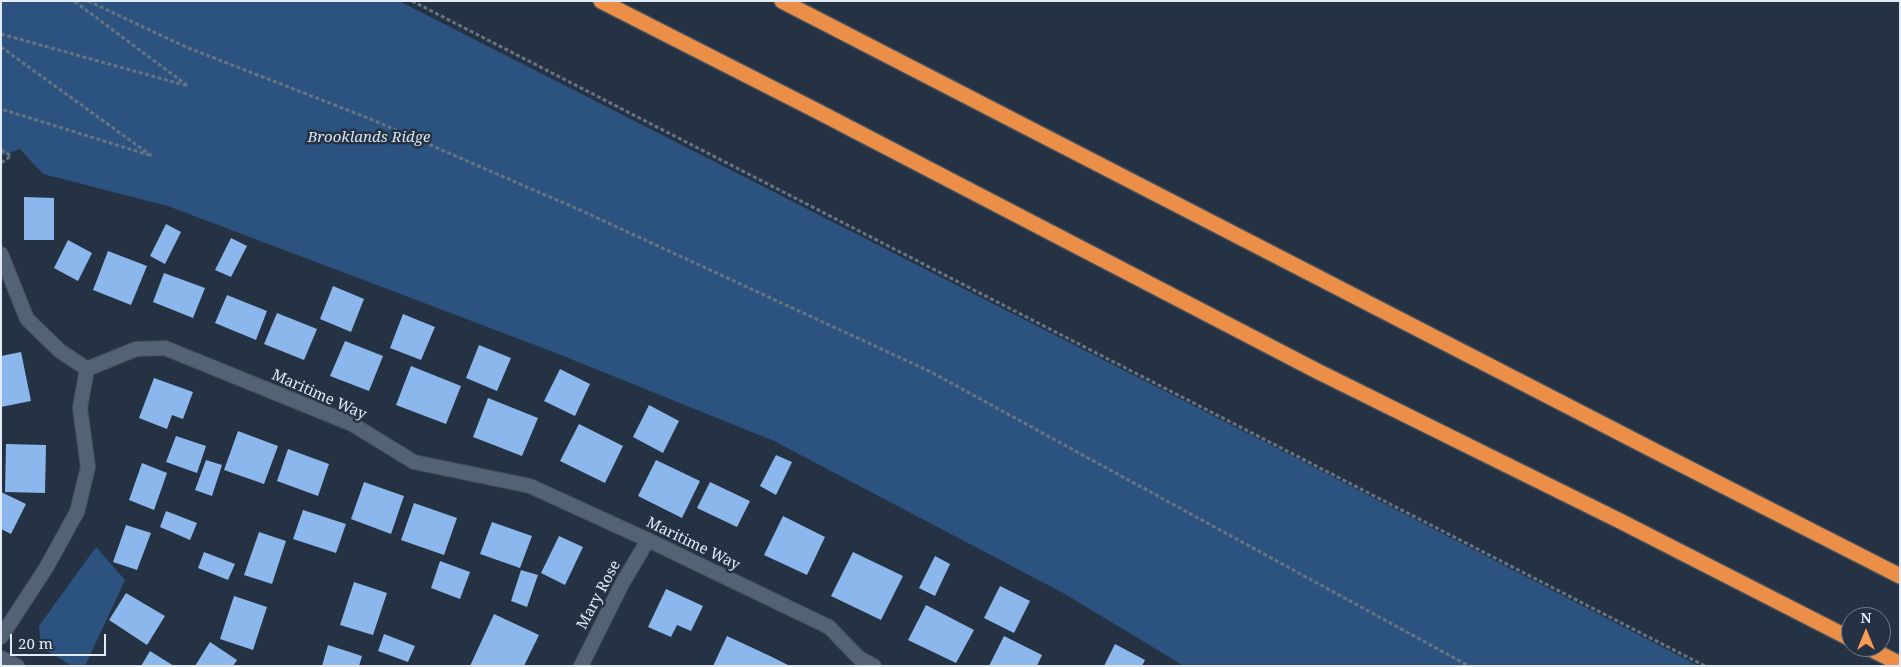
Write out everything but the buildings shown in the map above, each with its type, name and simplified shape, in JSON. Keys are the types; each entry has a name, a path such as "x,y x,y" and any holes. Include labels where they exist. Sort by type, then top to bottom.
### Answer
{"highway":[{"path":"601,1 785,94 1317,371 1622,522 1841,634"},
{"path":"782,1 1651,450 1900,576"},
{"path":"1886,657 1900,664"}],"street":[{"path":"1,254 27,319 60,351 87,368 80,408 88,467 77,512 46,568 1,637"},
{"name":"Maritime Way","path":"87,368 136,349 166,348 352,424 414,462 530,486 648,540 829,628 859,658 874,666"},
{"name":"Mary Rose","path":"581,666 622,582 648,540"},
{"path":"1,658 17,666"}],"path":[{"path":"1,34 188,86 74,1"},
{"path":"88,1 186,47 368,118 562,202 929,371 1469,666"},
{"path":"412,1 1705,666"},
{"path":"1,47 152,156 1,109"},
{"path":"1,150 10,156 1,163"}],"green space":[{"name":"Brooklands Ridge","path":"1,1 399,1 1302,461 1699,666 1184,666 1065,594 774,441 551,351 168,206 43,174 20,149 1,156"},
{"path":"96,547 125,580 85,666 72,666 41,647 39,626"}]}
